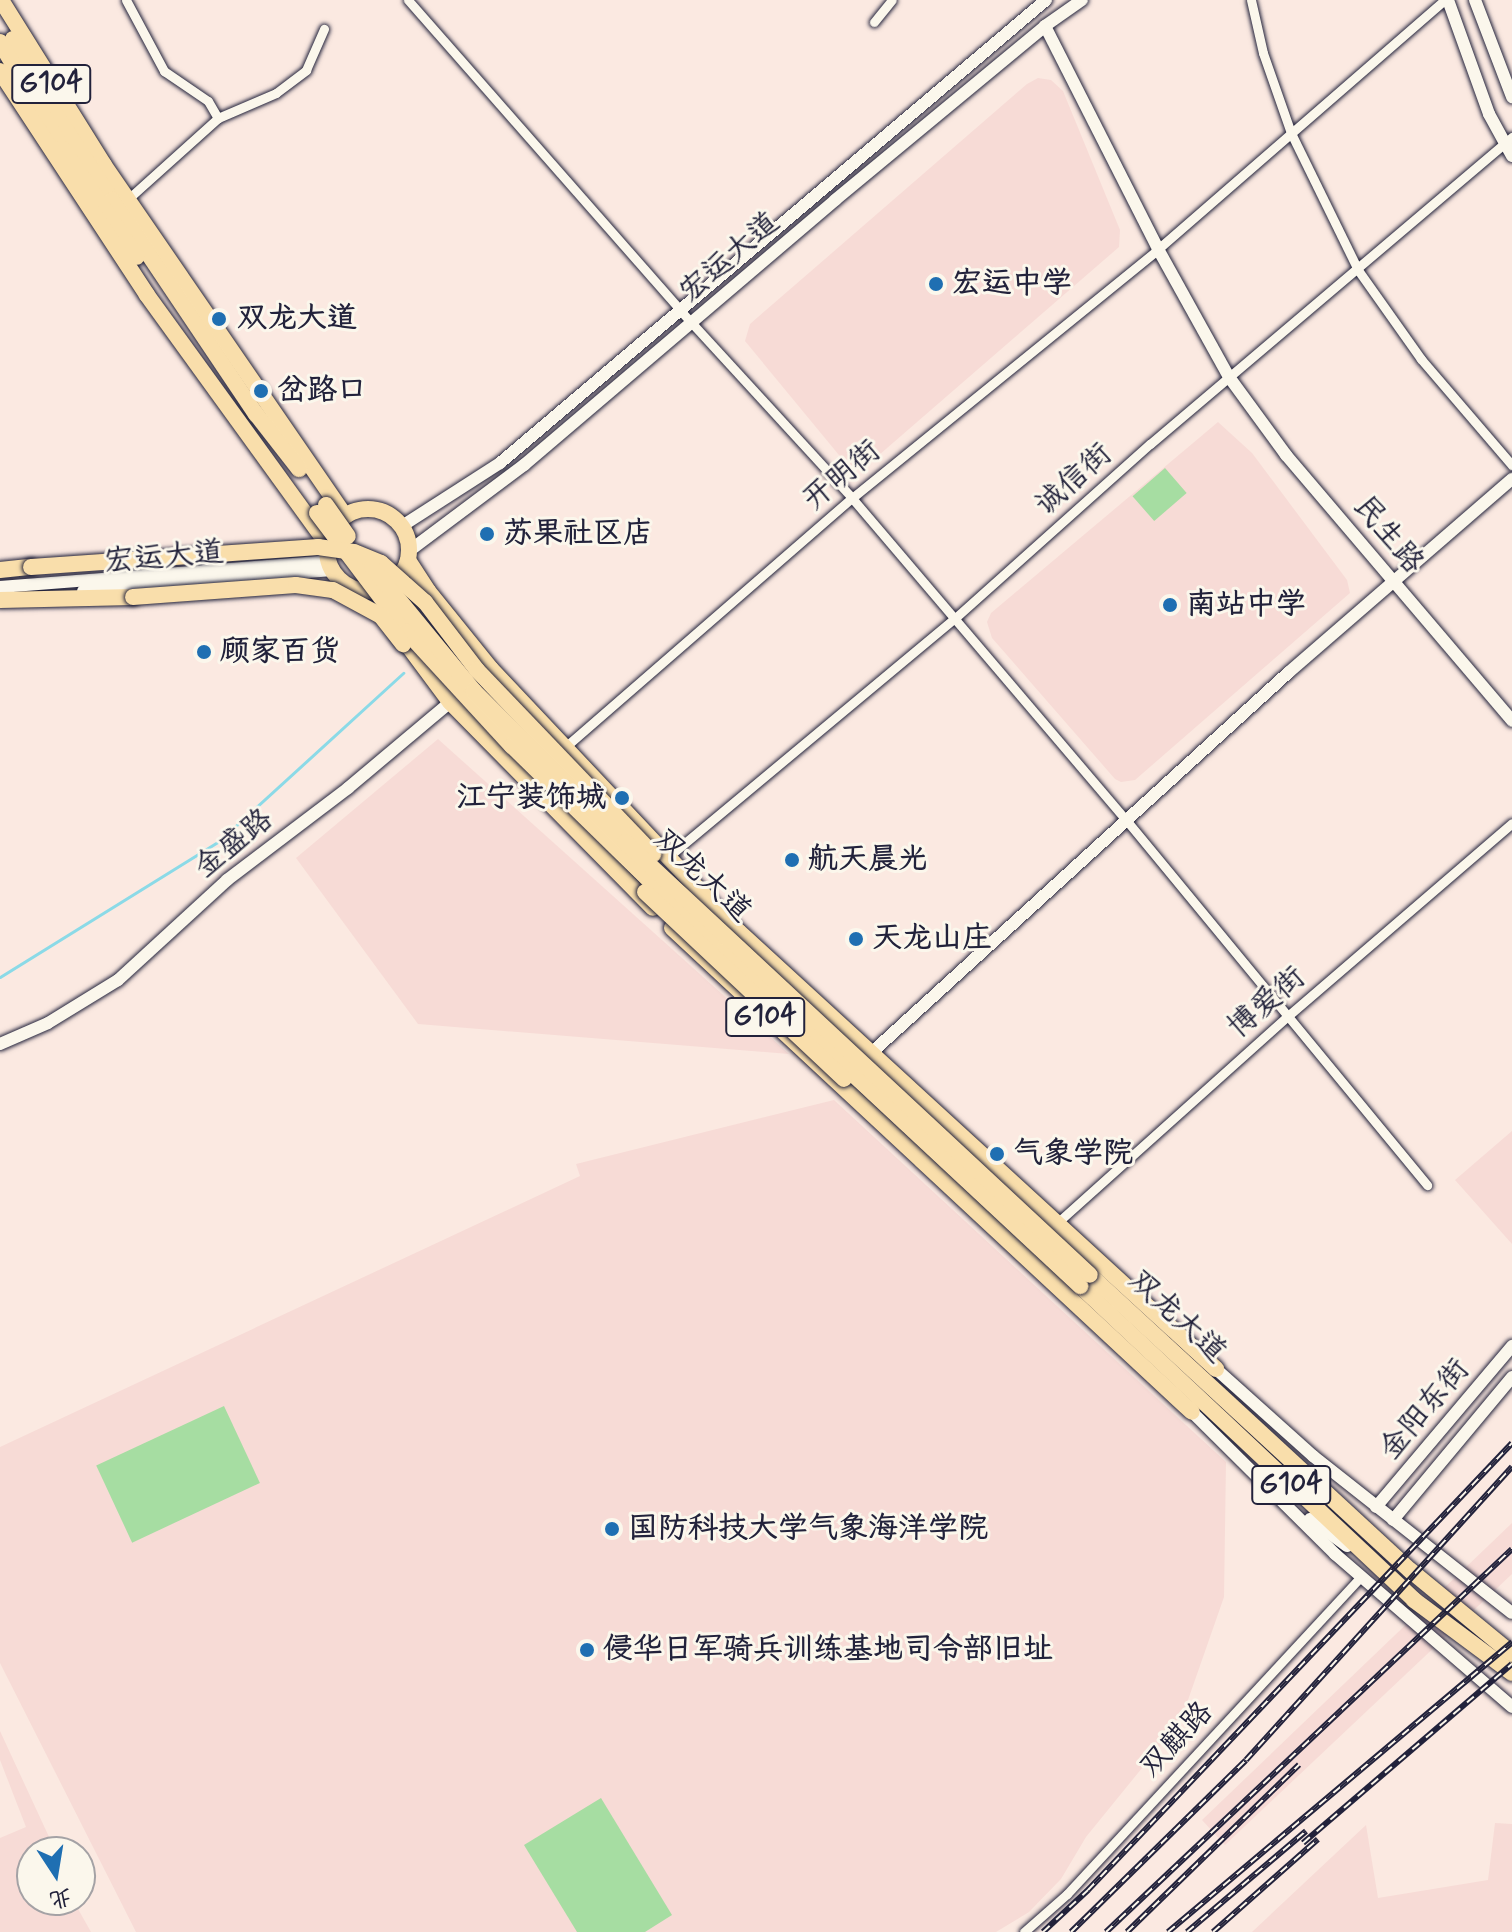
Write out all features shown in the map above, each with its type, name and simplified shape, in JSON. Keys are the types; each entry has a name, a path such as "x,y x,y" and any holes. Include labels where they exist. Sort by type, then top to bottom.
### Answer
{"highway":[{"name":"G104","path":"1,0 104,165 345,516"},
{"name":"双龙大道","path":"0,13 28,82 110,218 317,513 407,632 470,703 620,853 943,1159 1085,1280 1411,1571 1512,1654"},
{"name":"双龙大道","path":"0,42 256,414 422,631 474,691 625,842 1085,1280 1385,1573 1414,1600 1512,1673"},
{"name":"G104","path":"0,71 147,295 327,544"},
{"path":"368,509 381,511 402,526 409,556 394,582 369,592 346,585 330,566 327,544 331,533 345,516 368,509"},
{"path":"0,570 318,547 354,552 381,563 425,602 477,670 731,942"},
{"name":"双龙大道","path":"409,556 428,591 491,669 739,932 869,1055 1216,1369"},
{"path":"0,599 133,597 296,585 333,590 381,616 494,741 702,949 852,1086 943,1159"},
{"name":"双龙大道","path":"369,592 450,702 721,977 1192,1412"}],"street":[{"path":"126,0 164,71 208,101 218,118"},
{"path":"408,0 679,309 852,498 1127,821 1427,1185"},
{"path":"874,22 892,0"},
{"name":"宏运大道","path":"402,526 500,463 1045,0"},
{"path":"1251,0 1263,53 1291,133 1358,270 1421,359 1512,465"},
{"path":"1446,0 1489,114 1510,146"},
{"name":"开明街","path":"564,748 852,498 1158,249 1446,0"},
{"path":"1475,0 1512,97"},
{"name":"宏运大道","path":"409,556 695,323 1045,26 1081,1"},
{"name":"民生路","path":"1045,26 1158,249 1229,377 1286,455 1512,721"},
{"path":"128,199 218,118 276,93 306,70 324,29"},
{"name":"诚信街","path":"668,857 954,619 1229,377 1510,146"},
{"path":"869,1055 1262,697 1512,479"},
{"name":"宏运大道","path":"0,587 330,566"},
{"name":"宏运大道","path":"0,599 330,566"},
{"name":"金盛路","path":"0,1044 48,1023 118,980 227,880 348,788 491,669"},
{"name":"博爱街","path":"1057,1223 1289,1015 1512,823"},
{"name":"金阳东街","path":"1376,1507 1512,1346"},
{"path":"1216,1369 1376,1507 1512,1613"},
{"name":"金阳东街","path":"1393,1520 1512,1377"},
{"path":"1192,1412 1361,1576 1512,1707"},
{"path":"1288,1503 1385,1573"},
{"name":"双麒路","path":"1024,1932 1078,1883 1361,1576"}],"shaded area":[{"name":"宏运中学","path":"1038,78 1051,80 1063,91 1120,230 1119,247 864,468 848,466 745,341 750,324 1027,84"},
{"name":"南站中学","path":"1218,422 1252,453 1347,580 1350,593 1135,780 1121,782 1115,779 992,638 987,622 991,613"},
{"path":"438,739 789,1054 418,1024 296,858"},
{"name":"国防科技大学气象海洋学院","path":"834,1100 1226,1462 1224,1597 1181,1720 1086,1837 1061,1879 1029,1912 996,1932 136,1932 96,1853 96,1836 87,1836 0,1663 0,1447 580,1176 576,1164"},
{"path":"1512,1131 1512,1244 1455,1180"},
{"path":"1512,1523 1512,1574 1225,1845 1202,1820"},
{"path":"0,1731 49,1836 16,1836 16,1916 82,1916 91,1932 0,1932 0,1838 26,1827 0,1760"},
{"path":"1495,1823 1512,1824 1512,1932 1252,1932 1366,1825 1378,1898 1488,1880"}],"green space":[{"path":"1165,468 1187,493 1154,521 1133,496"},
{"path":"224,1406 260,1483 132,1543 96,1466"},
{"path":"601,1798 672,1915 645,1932 577,1932 524,1845"}],"waterway":[{"path":"0,977 218,842 403,673"}],"railway":[{"path":"1043,1932 1088,1890 1512,1443"},
{"path":"1071,1932 1246,1760 1512,1467"},
{"path":"1106,1932 1512,1549"},
{"path":"1168,1932 1512,1642"},
{"path":"1303,1843 1512,1664"},
{"path":"1127,1932 1299,1765"},
{"path":"1187,1932 1306,1831"},
{"path":"1213,1932 1318,1839"}],"place":[{"name":"宏运中学","path":"936,284"},
{"name":"双龙大道","path":"219,319"},
{"name":"岔路口","path":"261,391"},
{"name":"苏果社区店","path":"487,534"},
{"name":"南站中学","path":"1170,605"},
{"name":"顾家百货","path":"204,652"},
{"name":"江宁装饰城","path":"622,798"},
{"name":"航天晨光","path":"792,860"},
{"name":"天龙山庄","path":"856,939"},
{"name":"气象学院","path":"997,1154"},
{"name":"国防科技大学气象海洋学院","path":"612,1529"},
{"name":"侵华日军骑兵训练基地司令部旧址","path":"587,1650"}]}
